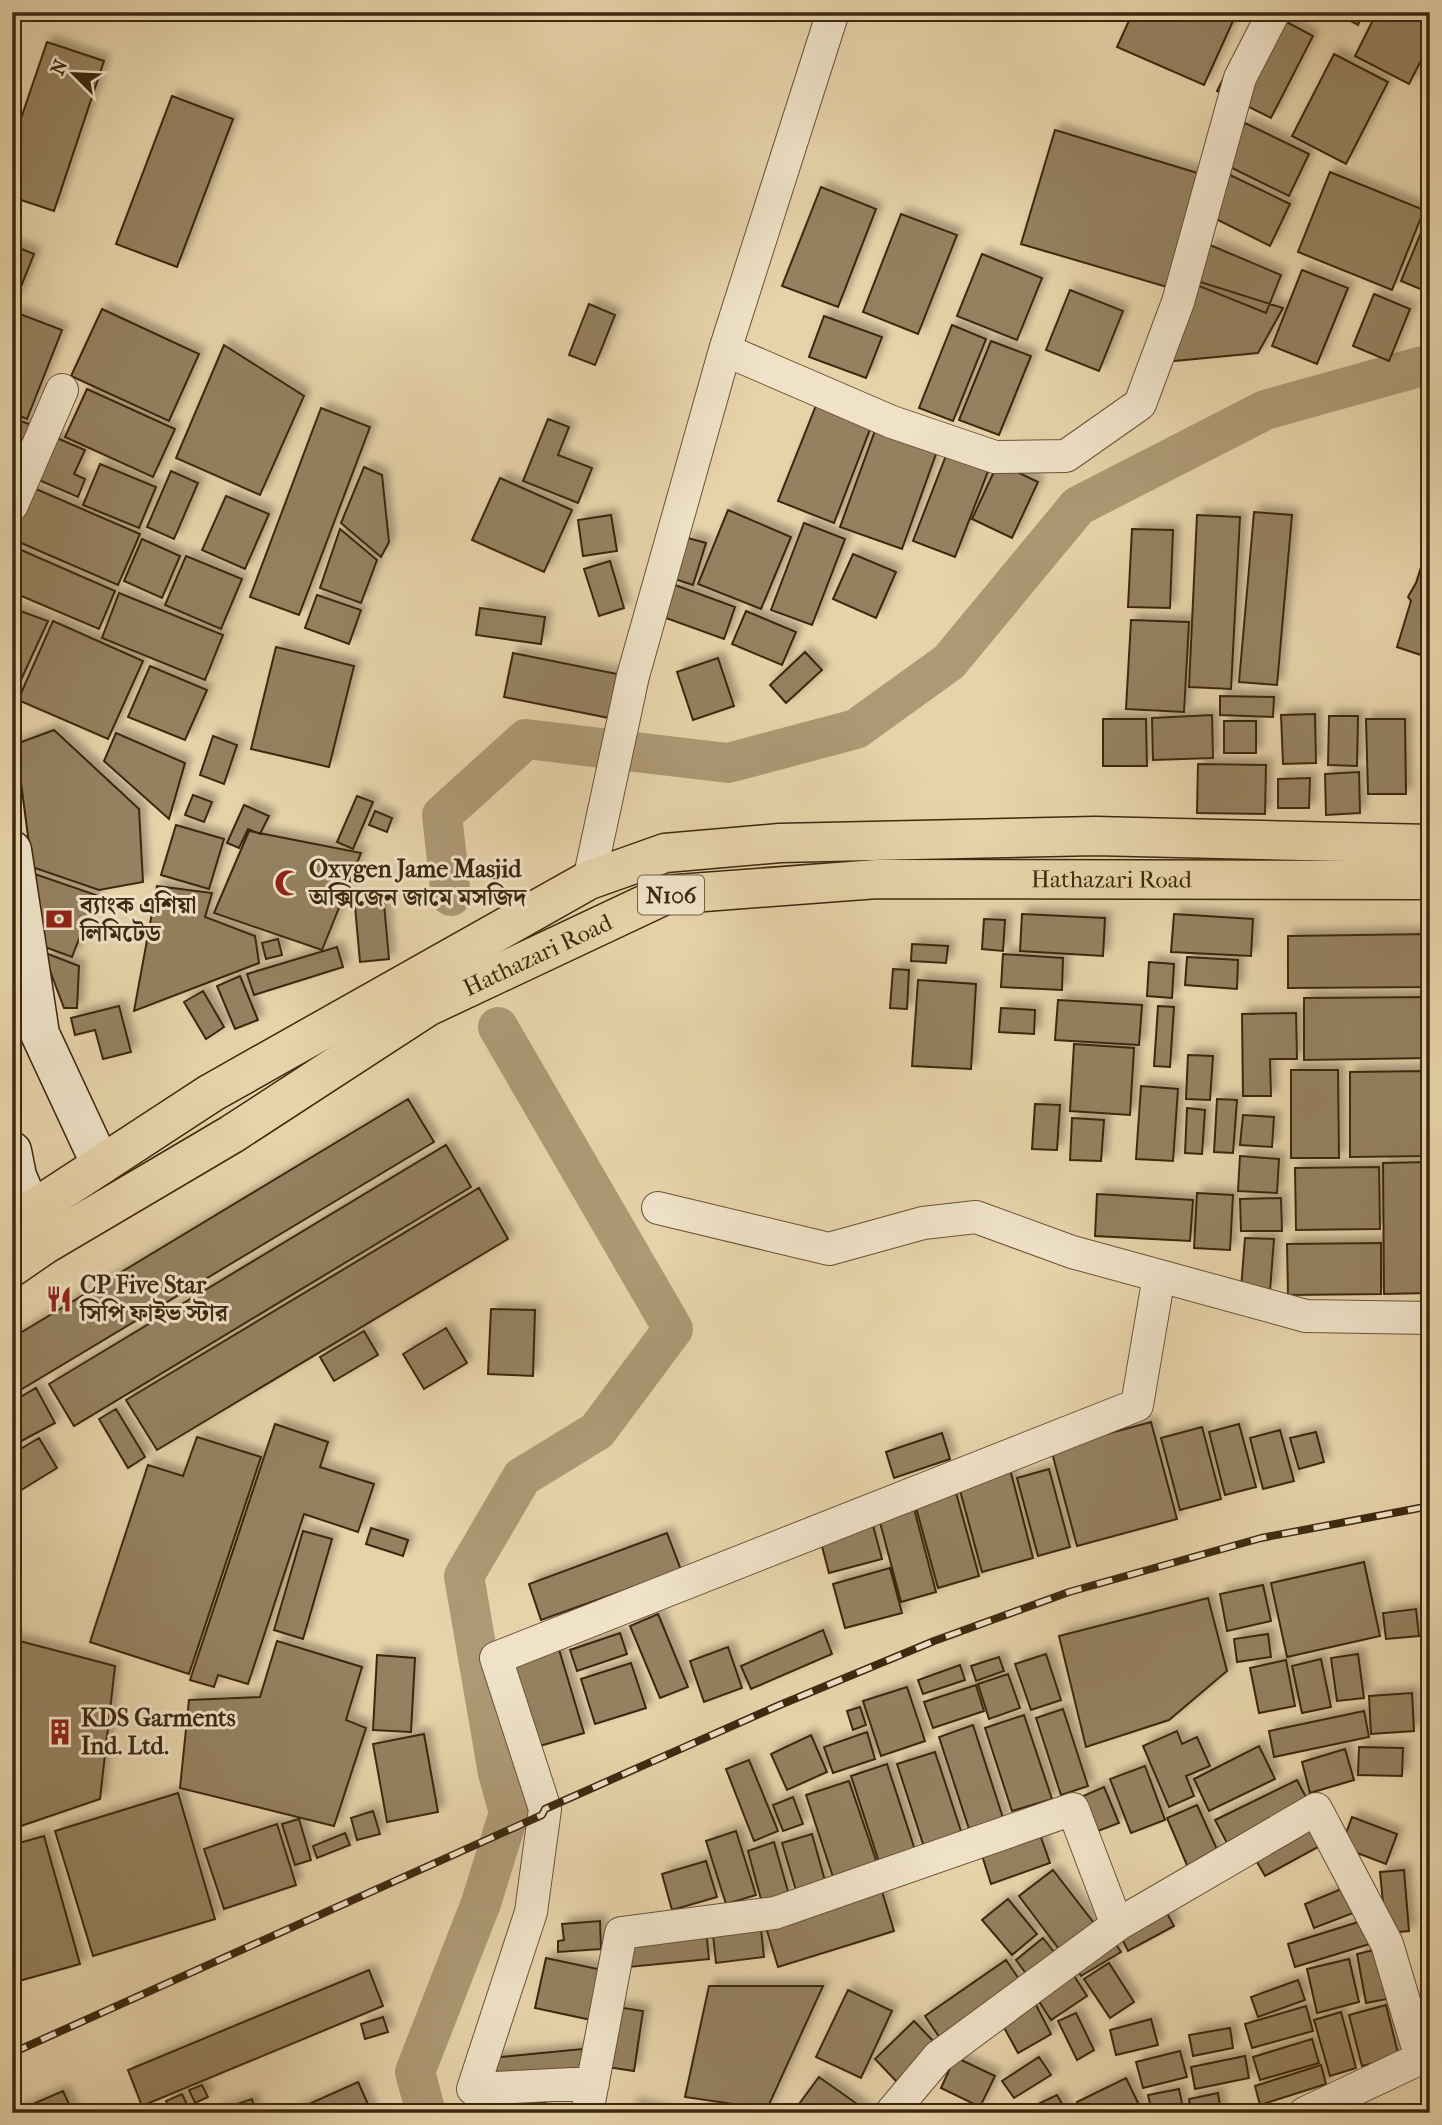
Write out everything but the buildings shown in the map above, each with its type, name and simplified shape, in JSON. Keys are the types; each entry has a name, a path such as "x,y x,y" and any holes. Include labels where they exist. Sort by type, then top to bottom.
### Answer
{"highway":[{"name":"Hathazari Road","path":"22,1218 211,1093 589,880 665,853 780,843 1095,836 1430,844"},
{"name":"Hathazari Road","path":"12,1268 44,1245 232,1134 427,1007 665,895 877,879 1430,880"}],"main road":[{"path":"12,850 40,1034 101,1165"},
{"path":"12,1151 22,1218"}],"street":[{"path":"589,880 634,676 725,350 833,12"},
{"path":"725,350 892,422 995,457 1066,456 1140,404 1178,302 1240,78 1274,12"},
{"path":"12,505 62,390"},
{"path":"658,1208 829,1250 923,1223 976,1217 1072,1252 1306,1316 1430,1318"},
{"path":"1117,1925 1073,1809 775,1913 621,1933 590,2098 473,2089 531,1912 545,1809 495,1658 1138,1405 1158,1276"},
{"path":"891,2113 938,2057 1117,1925 1316,1809 1387,1944 1421,2058 1305,2113"}],"waterway":[{"path":"451,896 442,815 526,739 728,763 856,729 949,662 1078,506 1265,410 1430,364"},
{"path":"426,2113 415,2072 481,1903 509,1813 498,1773 464,1576 522,1477 597,1431 673,1329 498,1027"}],"railway":[{"path":"12,2053 542,1815 545,1809 775,1707 934,1641 1069,1592 1261,1538 1430,1506"}],"place":[{"name":"Oxygen Jame Masjid অক্সিজেন জামে মসজিদ","path":"288,883"},
{"name":"ব্যাংক এশিয়া লিমিটেড","path":"59,919"},
{"name":"CP Five Star সিপি ফাইভ স্টার","path":"59,1299"},
{"name":"KDS Garments Ind. Ltd.","path":"60,1732"}]}
